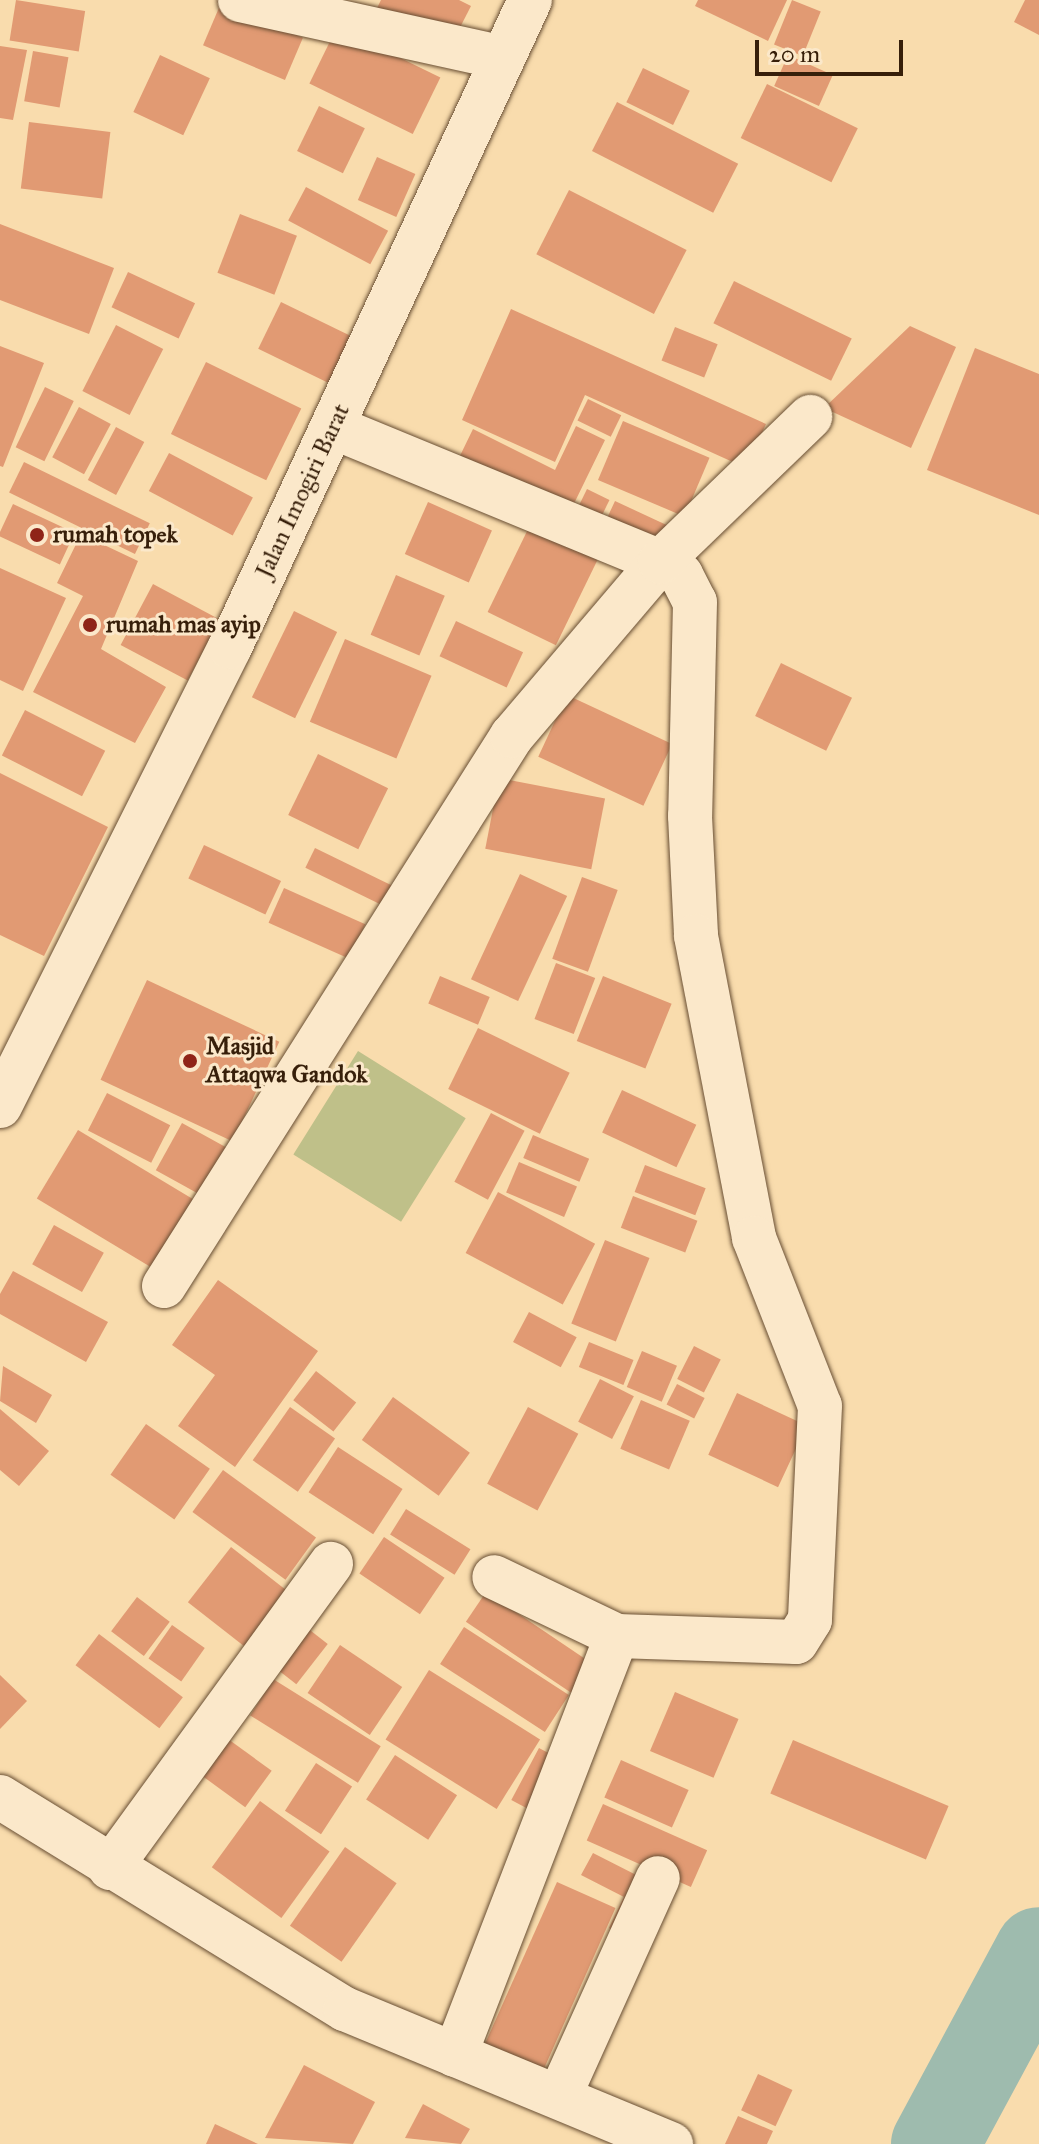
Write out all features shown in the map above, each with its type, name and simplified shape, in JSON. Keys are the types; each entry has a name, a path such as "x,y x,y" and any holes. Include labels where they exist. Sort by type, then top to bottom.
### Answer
{"street":[{"path":"240,0 503,58"},
{"name":"Jalan Imogiri Barat","path":"3,1092 333,427 530,0"},
{"path":"164,1286 512,736 660,562 810,417"},
{"path":"333,427 660,562 681,575 695,602 690,816 696,936 754,1238 812,1374 820,1421 805,1633 796,1642 617,1636 494,1577"},
{"path":"110,1868 331,1564"},
{"path":"455,2055 617,1636"},
{"path":"0,1797 110,1868 345,2009 671,2144"},
{"path":"559,2097 658,1878"}],"green space":[{"path":"358,1051 466,1118 401,1222 293,1154"}],"building":[{"path":"16,0 85,11 79,51 10,40"},
{"path":"381,0 459,0 471,6 451,45 377,8"},
{"path":"698,0 787,0 768,41 695,6"},
{"path":"792,0 821,12 803,56 774,45"},
{"path":"1025,0 1039,0 1039,35 1014,22"},
{"path":"221,3 303,38 285,80 203,45"},
{"path":"337,27 440,77 413,134 309,84"},
{"path":"0,46 27,50 13,120 0,118"},
{"path":"33,51 68,57 60,107 24,101"},
{"path":"160,55 210,78 183,135 133,112"},
{"path":"788,55 833,75 819,106 774,86"},
{"path":"643,68 690,91 673,125 626,102"},
{"path":"767,84 858,128 831,182 741,138"},
{"path":"617,102 738,164 713,213 592,151"},
{"path":"319,106 365,128 343,173 297,151"},
{"path":"29,122 110,132 102,198 21,189"},
{"path":"377,157 415,174 396,217 358,200"},
{"path":"306,187 388,231 370,264 288,221"},
{"path":"569,190 687,250 654,314 536,254"},
{"path":"240,214 297,236 274,295 217,273"},
{"path":"0,224 114,268 89,334 0,300"},
{"path":"128,272 195,303 179,339 112,307"},
{"path":"734,281 852,338 831,381 713,323"},
{"path":"281,302 353,337 330,384 258,349"},
{"path":"511,309 766,424 746,468 585,395 555,462 462,420"},
{"path":"116,325 163,349 130,415 82,391"},
{"path":"910,326 956,347 911,448 824,408"},
{"path":"675,327 718,344 704,378 662,360"},
{"path":"0,346 44,363 3,467 0,466"},
{"path":"975,348 1039,374 1039,515 927,470"},
{"path":"206,362 301,408 266,480 171,434"},
{"path":"45,387 74,401 44,461 16,447"},
{"path":"588,399 621,415 611,437 577,421"},
{"path":"79,407 111,424 84,474 52,457"},
{"path":"623,421 710,458 685,517 598,480"},
{"path":"576,426 605,440 567,518 456,464 473,429 555,470"},
{"path":"116,427 144,442 116,495 88,480"},
{"path":"169,453 253,498 233,536 149,491"},
{"path":"24,462 150,523 135,554 9,493"},
{"path":"587,489 609,500 595,529 573,518"},
{"path":"615,501 673,528 659,558 601,531"},
{"path":"428,502 492,530 469,583 405,554"},
{"name":"rumah topek","path":"13,504 75,533 60,564 0,537"},
{"path":"531,523 599,556 556,645 488,612"},
{"name":"rumah mas ayip","path":"81,534 138,561 101,649 166,687 135,743 33,692 83,596 57,583"},
{"path":"0,568 66,598 23,691 0,680"},
{"path":"396,575 445,596 419,656 371,635"},
{"path":"153,584 220,620 188,681 121,645"},
{"path":"294,611 337,632 295,718 252,697"},
{"path":"456,621 523,652 507,688 440,656"},
{"path":"345,639 432,676 396,759 310,722"},
{"path":"781,663 852,698 826,751 755,716"},
{"path":"567,695 672,744 643,806 538,757"},
{"path":"25,710 105,751 82,796 2,755"},
{"path":"318,754 388,788 358,849 288,815"},
{"path":"0,773 108,827 44,956 0,935"},
{"path":"499,778 605,799 591,869 485,849"},
{"path":"204,845 281,881 265,914 188,879"},
{"path":"315,848 399,889 389,909 305,868"},
{"path":"520,874 567,896 518,1001 471,979"},
{"path":"582,877 618,890 588,972 552,959"},
{"path":"284,888 365,924 350,959 269,923"},
{"path":"556,963 595,978 574,1034 534,1019"},
{"path":"440,976 490,997 478,1025 428,1004"},
{"path":"603,976 672,1004 645,1069 577,1041"},
{"name":"Masjid Attaqwa Gandok","path":"147,980 279,1042 233,1141 101,1080"},
{"path":"478,1028 570,1073 540,1134 448,1089"},
{"path":"622,1090 696,1125 676,1167 602,1133"},
{"path":"107,1093 170,1125 151,1163 88,1130"},
{"path":"491,1113 525,1131 488,1200 454,1182"},
{"path":"182,1123 233,1151 207,1198 156,1170"},
{"path":"78,1130 203,1205 162,1274 37,1199"},
{"path":"533,1135 589,1159 579,1182 523,1158"},
{"path":"519,1162 577,1187 564,1217 506,1192"},
{"path":"645,1165 706,1188 695,1215 635,1192"},
{"path":"498,1192 595,1244 563,1305 466,1253"},
{"path":"633,1196 697,1221 685,1252 621,1228"},
{"path":"54,1225 104,1253 82,1292 32,1264"},
{"path":"605,1240 650,1258 616,1341 571,1323"},
{"path":"13,1271 108,1322 86,1362 0,1314 0,1294"},
{"path":"218,1280 318,1351 235,1467 178,1426 215,1375 172,1345"},
{"path":"529,1312 577,1337 561,1367 513,1342"},
{"path":"589,1342 634,1360 623,1385 579,1367"},
{"path":"694,1346 721,1360 704,1393 677,1379"},
{"path":"642,1351 677,1366 662,1402 627,1387"},
{"path":"3,1366 52,1395 36,1423 0,1401"},
{"path":"316,1371 356,1402 333,1432 293,1400"},
{"path":"600,1379 634,1396 612,1439 578,1422"},
{"path":"677,1384 705,1398 694,1419 667,1404"},
{"path":"737,1393 807,1426 778,1487 708,1455"},
{"path":"393,1397 470,1453 439,1496 362,1440"},
{"path":"641,1400 690,1421 669,1469 620,1449"},
{"path":"290,1407 335,1439 298,1492 253,1460"},
{"path":"528,1407 578,1434 537,1511 487,1484"},
{"path":"0,1409 49,1451 19,1486 0,1470"},
{"path":"146,1424 210,1469 174,1520 110,1475"},
{"path":"338,1447 403,1489 373,1534 309,1492"},
{"path":"223,1470 316,1538 285,1580 192,1512"},
{"path":"406,1509 470,1549 455,1575 390,1534"},
{"path":"384,1537 445,1578 420,1614 359,1573"},
{"path":"231,1547 294,1596 251,1651 188,1602"},
{"path":"486,1592 598,1667 578,1697 466,1622"},
{"path":"137,1597 170,1622 144,1656 111,1631"},
{"path":"297,1620 328,1644 296,1684 266,1660"},
{"path":"172,1625 205,1648 181,1682 148,1659"},
{"path":"464,1627 569,1695 545,1732 440,1664"},
{"path":"99,1634 183,1697 159,1728 76,1665"},
{"path":"340,1645 402,1687 370,1735 308,1693"},
{"path":"429,1670 540,1739 497,1809 386,1740"},
{"path":"0,1675 27,1701 0,1729"},
{"path":"273,1679 381,1746 358,1783 250,1715"},
{"path":"675,1692 739,1719 714,1778 650,1751"},
{"path":"228,1739 272,1771 245,1807 202,1775"},
{"path":"793,1740 949,1806 926,1859 770,1793"},
{"path":"539,1748 567,1763 540,1815 511,1800"},
{"path":"395,1755 457,1795 428,1840 366,1799"},
{"path":"621,1760 689,1790 672,1828 604,1797"},
{"path":"316,1763 352,1786 321,1834 285,1811"},
{"path":"260,1801 330,1852 281,1918 212,1867"},
{"path":"603,1804 707,1850 691,1887 587,1841"},
{"path":"345,1847 397,1883 342,1962 290,1926"},
{"path":"593,1853 652,1883 625,1937 609,1928 624,1897 581,1875"},
{"path":"557,1882 615,1908 542,2072 484,2046"},
{"path":"304,2065 375,2102 353,2144 265,2138"},
{"path":"758,2074 792,2090 776,2126 741,2110"},
{"path":"423,2104 470,2129 461,2144 405,2138"},
{"path":"738,2116 773,2131 767,2144 725,2144"},
{"path":"215,2124 258,2144 206,2144"}],"waterway":[{"path":"935,2144 1039,1951"}],"place":[{"name":"rumah topek","path":"37,535"},
{"name":"rumah mas ayip","path":"90,625"},
{"name":"Masjid Attaqwa Gandok","path":"190,1061"}]}
